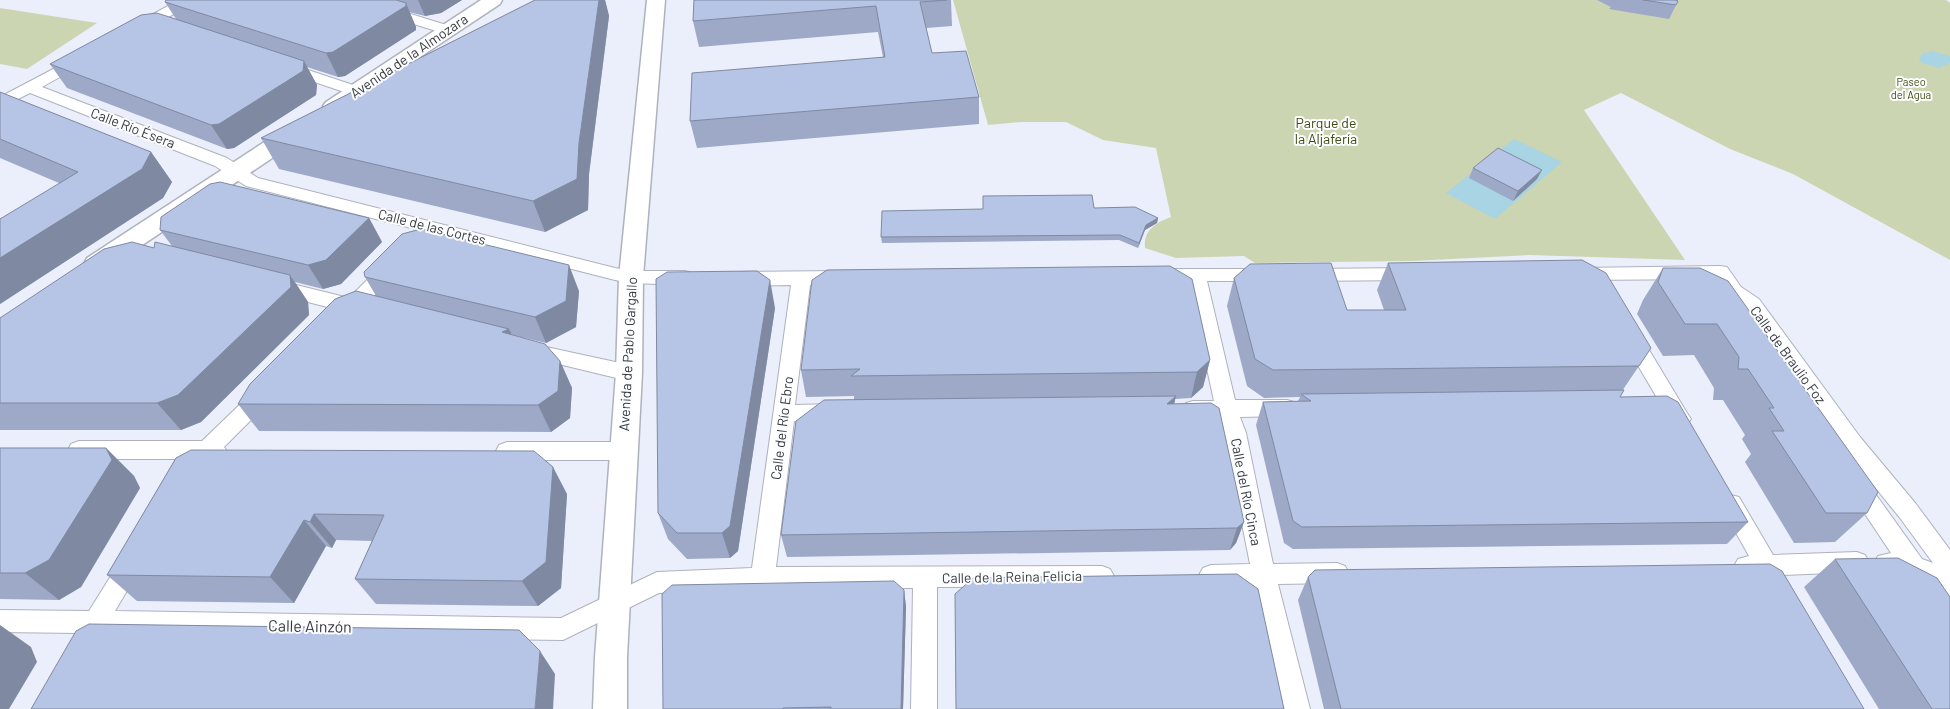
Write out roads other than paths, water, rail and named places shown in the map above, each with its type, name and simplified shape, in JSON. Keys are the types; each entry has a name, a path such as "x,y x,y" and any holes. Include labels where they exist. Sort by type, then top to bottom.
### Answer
{"street":[{"path":"124,36 189,0"},
{"path":"350,0 448,30"},
{"name":"Avenida de la Almozara","path":"80,274 493,0"},
{"name":"Avenida de Pablo Gargallo","path":"610,709 614,604 629,374 631,277 656,0"},
{"path":"150,22 164,27"},
{"path":"0,102 90,54"},
{"path":"273,63 356,91"},
{"name":"Calle Río Ésera","path":"29,87 221,162 236,171"},
{"name":"Calle de las Cortes","path":"236,171 252,182 591,269 631,277 702,278"},
{"path":"331,328 432,227"},
{"path":"120,248 147,254"},
{"path":"1563,275 1720,272 1734,292"},
{"path":"1140,276 1428,274"},
{"path":"1593,274 1607,297"},
{"name":"Calle del Río Cinca","path":"1196,275 1223,395 1235,433 1263,574 1297,709"},
{"path":"721,278 861,278"},
{"name":"Calle del Río Ebro","path":"763,578 801,279"},
{"path":"260,283 382,313"},
{"name":"Calle de Braulio Foz","path":"1734,292 1734,305 1828,444"},
{"name":"Calle de Braulio Foz","path":"1734,292 1752,304 1852,443 1908,511 1950,568"},
{"path":"1622,322 1661,403 1690,436"},
{"path":"513,346 629,374"},
{"path":"178,486 207,450 276,382"},
{"path":"1169,409 1307,408"},
{"path":"784,413 851,412"},
{"path":"57,450 239,450"},
{"path":"485,451 623,451"},
{"path":"1845,468 1950,618"},
{"path":"1720,487 1784,596"},
{"path":"77,654 142,546"},
{"path":"1726,566 1861,562 1914,566 1936,576 1950,586"},
{"path":"1186,575 1358,573"},
{"name":"Calle de la Reina Felicia","path":"614,604 657,583 763,578 1127,576"},
{"path":"924,709 925,578"},
{"name":"Calle Ainzón","path":"0,621 563,629 614,604"}],"water":[{"path":"1932,51 1950,56 1950,63 1939,68 1922,63 1919,59 1922,54"},
{"path":"1514,139 1562,162 1495,219 1446,193"}],"park label":[{"name":"Paseo del Agua","path":"1911,88"},
{"name":"Parque de la Aljafería","path":"1326,132"}]}
